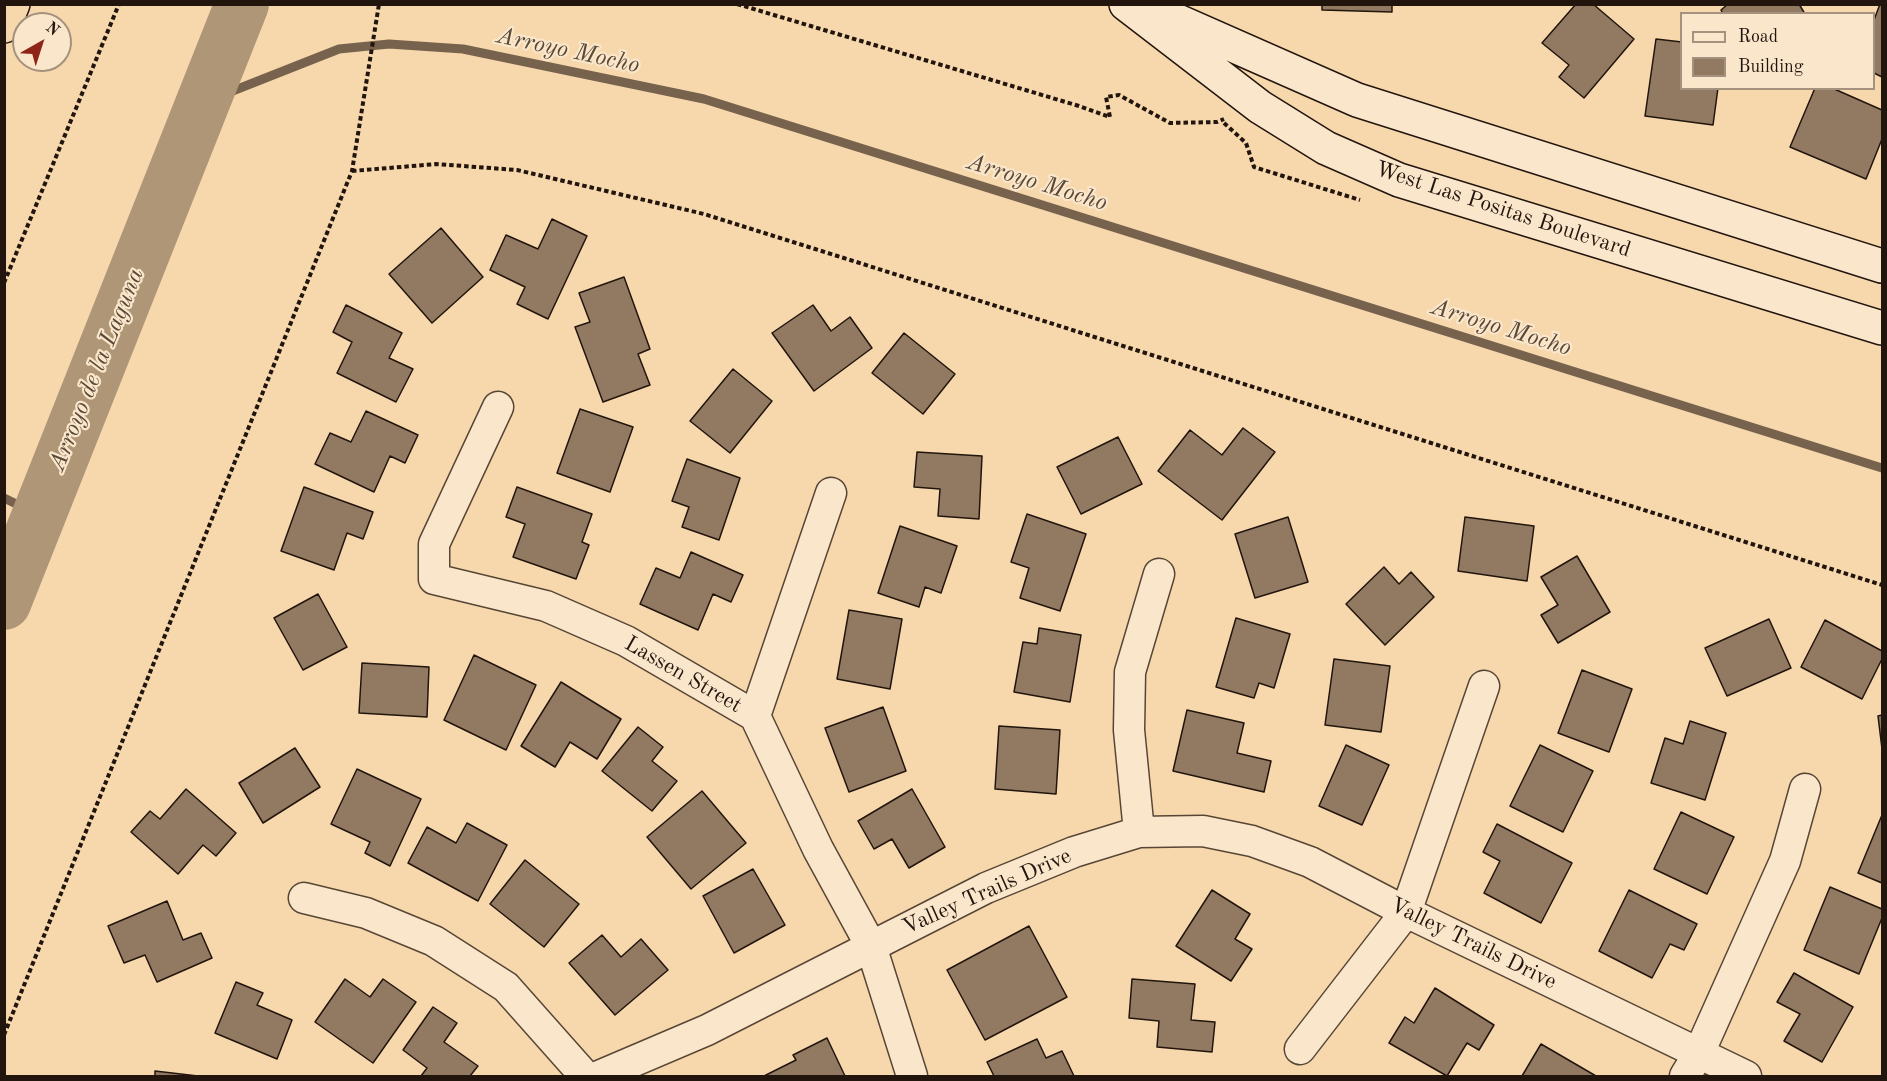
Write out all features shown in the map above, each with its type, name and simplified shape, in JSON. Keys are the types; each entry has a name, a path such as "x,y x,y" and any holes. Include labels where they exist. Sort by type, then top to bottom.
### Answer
{"highway":[{"path":"4,26 13,4"}],"main road":[{"name":"West Las Positas Boulevard","path":"1126,4 1260,107 1326,148 1399,180 1882,327"},
{"path":"1141,4 1357,100 1882,266"}],"street":[{"name":"Lassen Street","path":"498,407 434,544 434,579 546,606 626,641 755,716 818,849 871,946 912,1077"},
{"path":"755,716 831,494"},
{"path":"1139,832 1129,730 1130,672 1159,574"},
{"path":"1300,1049 1406,912 1484,686"},
{"path":"1692,1065 1785,861 1805,789"},
{"name":"Valley Trails Drive","path":"599,1077 707,1030 986,888 1074,852 1139,832 1203,831 1252,841 1310,862 1692,1065 1746,1077"},
{"path":"304,898 366,913 434,941 506,987 585,1077"}],"path":[{"path":"4,283 120,4"},
{"path":"4,1035 352,171 379,4"},
{"path":"737,4 1068,102 1110,117 1106,97 1119,95 1170,123 1217,122 1260,107"},
{"path":"352,171 436,164 517,170 704,214 1882,585"}],"building":[{"path":"1322,4 1392,4 1392,12 1322,10"},
{"path":"1576,4 1593,4 1634,39 1584,98 1559,77 1569,65 1542,43"},
{"path":"1728,4 1799,4 1804,12 1722,12 1721,10"},
{"path":"1880,4 1882,5 1882,77 1875,74 1875,17"},
{"path":"1656,39 1680,42 1680,90 1718,90 1713,125 1645,116"},
{"path":"1814,90 1837,90 1882,110 1882,139 1866,179 1790,147"},
{"path":"552,219 587,236 548,319 517,304 525,287 490,270 506,235 538,249"},
{"path":"441,228 483,277 432,323 389,274"},
{"path":"624,277 650,349 638,354 650,385 603,402 575,327 590,322 579,293"},
{"path":"346,305 402,333 389,358 413,369 396,402 337,373 352,342 333,332"},
{"path":"813,305 831,331 850,317 872,348 814,391 772,333"},
{"path":"904,333 955,374 923,414 872,373"},
{"path":"733,369 772,401 730,453 690,421"},
{"path":"580,409 633,427 610,492 557,473"},
{"path":"366,411 418,435 405,463 390,456 374,492 315,464 330,433 351,442"},
{"path":"1243,428 1275,452 1222,520 1158,471 1190,430 1222,455"},
{"path":"1118,437 1142,484 1081,514 1057,467"},
{"path":"917,452 982,456 979,519 938,516 940,489 914,487"},
{"path":"687,459 740,478 719,540 682,527 689,507 672,501"},
{"path":"304,487 373,512 363,539 347,533 334,570 281,551"},
{"path":"517,487 592,514 582,542 589,545 576,579 513,557 525,524 506,517"},
{"path":"1027,514 1086,534 1060,611 1020,598 1029,568 1011,562"},
{"path":"1288,517 1308,582 1255,598 1235,534"},
{"path":"1465,517 1534,526 1527,581 1458,571"},
{"path":"900,526 957,546 941,593 925,587 919,607 878,593"},
{"path":"691,552 743,575 731,602 713,594 698,630 640,604 656,568 680,578"},
{"path":"1577,556 1610,612 1558,643 1541,615 1558,605 1541,577"},
{"path":"1384,567 1399,584 1411,572 1434,597 1385,645 1346,604"},
{"path":"318,594 347,647 303,670 274,618"},
{"path":"849,610 902,619 890,689 837,679"},
{"path":"1236,618 1290,634 1274,688 1259,683 1254,698 1216,687"},
{"path":"1769,619 1791,668 1727,696 1705,648"},
{"path":"1825,620 1882,651 1882,659 1862,699 1801,667"},
{"path":"1039,628 1081,635 1070,702 1014,692 1023,642 1037,644"},
{"path":"474,655 536,685 506,750 444,720"},
{"path":"1334,659 1390,666 1381,732 1325,725"},
{"path":"362,663 429,667 427,717 359,713"},
{"path":"1582,670 1632,689 1609,752 1558,733"},
{"path":"561,682 621,719 597,759 570,742 555,767 521,746"},
{"path":"883,707 906,771 849,792 825,728"},
{"path":"1187,710 1244,723 1237,753 1271,761 1264,792 1173,771"},
{"path":"1882,715 1882,749 1878,716"},
{"path":"1690,721 1726,733 1705,800 1651,783 1665,738 1683,744"},
{"path":"999,726 1060,730 1056,794 995,789"},
{"path":"638,727 663,747 652,761 677,781 652,811 602,771"},
{"path":"1346,745 1389,765 1362,825 1319,806"},
{"path":"1540,745 1593,771 1563,832 1510,806"},
{"path":"295,748 320,787 263,823 239,783"},
{"path":"357,769 421,799 390,866 365,853 370,842 331,824"},
{"path":"186,789 236,833 216,856 203,845 178,874 131,832 150,811 160,819"},
{"path":"912,789 945,847 909,868 892,839 874,849 858,821"},
{"path":"702,791 746,843 691,889 647,837"},
{"path":"1681,812 1734,837 1707,894 1654,869"},
{"path":"1882,815 1882,883 1858,873"},
{"path":"467,823 507,845 478,901 408,863 427,827 456,843"},
{"path":"1497,824 1572,863 1541,923 1484,893 1500,861 1483,852"},
{"path":"525,860 579,904 544,947 490,904"},
{"path":"753,869 785,925 734,953 703,896"},
{"path":"1830,887 1882,909 1882,918 1859,974 1804,950"},
{"path":"1212,890 1250,914 1235,939 1252,949 1231,981 1176,946"},
{"path":"1629,890 1697,924 1684,950 1670,944 1652,978 1599,951"},
{"path":"167,901 183,940 201,933 212,958 157,982 145,955 124,963 108,926"},
{"path":"1029,926 1067,997 985,1040 947,970"},
{"path":"602,935 621,957 641,939 668,970 615,1015 569,963"},
{"path":"1794,973 1853,1007 1822,1062 1784,1041 1800,1014 1777,1002"},
{"path":"345,979 370,997 383,979 416,1002 373,1063 315,1022"},
{"path":"1132,979 1195,984 1191,1020 1215,1022 1212,1052 1157,1047 1159,1021 1129,1018"},
{"path":"236,982 263,993 257,1005 292,1020 277,1059 215,1033"},
{"path":"1435,988 1494,1025 1479,1050 1467,1043 1447,1076 1389,1043 1405,1017 1414,1023"},
{"path":"433,1007 457,1023 444,1042 478,1066 470,1076 421,1076 427,1068 403,1050"},
{"path":"827,1038 845,1076 764,1076 796,1060 793,1055"},
{"path":"1037,1039 1046,1058 1062,1051 1074,1076 994,1076 987,1062"},
{"path":"1541,1044 1596,1076 1522,1076"},
{"path":"155,1071 198,1076 155,1076"}],"waterway":[{"name":"Arroyo de la Laguna","path":"4,603 242,4"},
{"name":"Arroyo Mocho","path":"189,137 230,92 339,49 389,44 463,49 704,99 1882,468"},
{"path":"4,498 39,515"}]}
